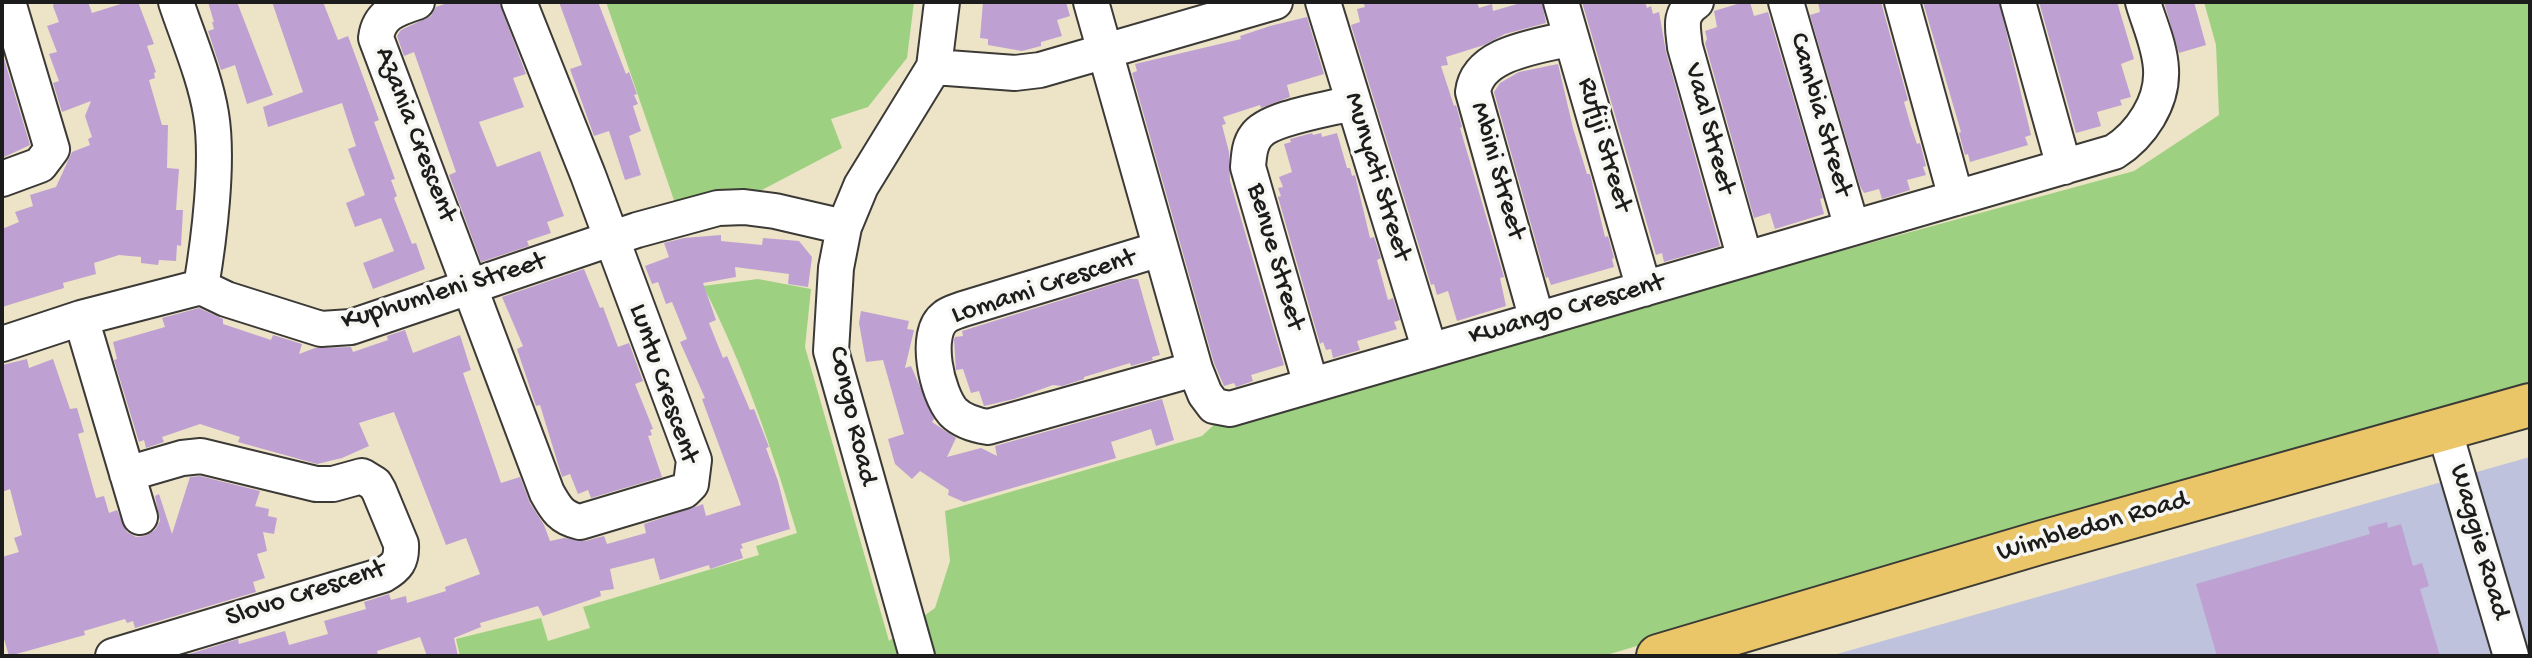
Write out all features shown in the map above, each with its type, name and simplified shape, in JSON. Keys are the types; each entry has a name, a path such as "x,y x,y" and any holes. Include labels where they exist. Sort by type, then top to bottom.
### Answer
{"main road":[{"name":"Wimbledon Road","path":"1658,656 1728,646 2054,539 2530,405"}],"street":[{"path":"2,179 40,165 52,149 8,2"},
{"path":"2,344 81,318 201,287 214,137 207,97 176,2"},
{"name":"Azania Crescent","path":"417,2 382,18 376,38 471,288"},
{"path":"519,2 612,239"},
{"name":"Congo Road","path":"917,656 831,351 836,268 844,227 861,186 934,67 942,2"},
{"name":"Kwango Crescent","path":"1091,2 1195,369 1205,394 1214,406 1230,409 2114,152 2129,143 2140,131 2152,108 2162,71 2143,2"},
{"path":"934,67 1015,73 1040,70 1275,2"},
{"name":"Munyati Street","path":"1323,2 1430,351"},
{"name":"Rufiji Street","path":"1561,2 1644,289"},
{"name":"Vaal Street","path":"1696,2 1682,18 1685,47 1745,259"},
{"name":"Cambia Street","path":"1786,2 1852,228"},
{"path":"1902,2 1956,198"},
{"path":"2018,2 2064,167"},
{"name":"Mbini Street","path":"1537,320 1473,92 1482,69 1496,59 1571,38"},
{"name":"Benue Street","path":"1311,385 1248,167 1249,154 1255,136 1270,125 1352,103"},
{"name":"Kuphumleni Street","path":"201,287 226,299 321,329 351,327 612,239 718,208 775,211 844,227"},
{"name":"Luntu Crescent","path":"471,288 547,493 557,510 566,519 580,522 667,497 684,491 691,484 694,460 612,239"},
{"name":"Lomami Crescent","path":"1160,249 963,309 943,318 934,334 932,353 947,403 954,413 975,425 988,427 1195,369"},
{"path":"81,318 140,517"},
{"name":"Waggie Road","path":"2444,429 2511,656"},
{"name":"Slovo Crescent","path":"113,656 383,575 400,562 401,553 401,544 379,491 375,484 362,476 333,484 316,484 201,456 182,458 127,474"}],"shaded area":[{"path":"2530,457 2530,656 1830,656 2526,458"}],"green space":[{"path":"606,2 914,2 907,58 868,107 831,119 842,148 758,192 676,206"},
{"path":"2204,2 2530,2 2530,382 1603,656 460,656 456,639 541,618 548,641 590,628 583,607 759,555 756,546 797,533 756,408 703,286 758,279 811,289 805,347 889,641 935,608 950,561 945,511 1202,436 1218,421 2134,171 2219,115 2216,45"}],"building":[{"path":"54,2 88,2 92,13 127,2 138,2 154,44 147,46 156,72 155,78 149,80 162,125 168,125 167,168 179,169 176,210 183,210 181,246 177,245 176,261 159,260 158,265 141,263 141,257 119,255 94,263 96,274 63,283 64,288 2,307 2,229 19,222 15,212 33,206 30,195 56,187 72,152 90,145 88,139 92,137 85,116 91,101 62,112 53,83 59,81 49,54 57,52 47,26 59,22"},
{"path":"208,2 237,2 273,95 247,104 235,65 221,70 208,31 214,29 214,22"},
{"path":"272,2 323,2 338,40 348,36 379,120 374,122 395,179 391,180 397,196 394,198 425,269 373,289 363,263 394,251 381,218 355,227 346,203 365,195 348,149 356,146 342,103 268,127 263,107 303,92"},
{"path":"450,2 499,2 526,74 513,78 524,107 479,122 497,167 540,151 564,216 547,222 551,233 527,241 529,246 481,262 449,175 456,172 414,52 404,56 397,36 401,30 431,16 436,7"},
{"path":"559,2 598,2 637,94 634,95 638,104 633,106 641,131 629,136 641,175 625,180 609,131 594,136 570,69 582,65"},
{"path":"983,2 1066,2 1070,16 1057,20 1062,36 1022,51 988,45 988,39 980,38"},
{"path":"1363,2 1477,2 1479,8 1492,4 1493,11 1524,2 1542,2 1546,23 1505,34 1484,45 1446,57 1448,65 1441,66 1456,105 1504,277 1500,278 1506,306 1457,321 1448,291 1437,295 1434,284 1431,285 1351,25 1360,22 1357,9 1365,7"},
{"path":"1582,2 1645,2 1647,8 1651,6 1653,14 1659,12 1666,52 1720,246 1664,262 1662,253 1656,255"},
{"path":"1750,2 1754,16 1768,12 1823,198 1820,199 1824,214 1775,229 1770,213 1754,218 1705,43 1705,31 1717,27 1714,11"},
{"path":"1818,2 1881,2 1908,100 1904,102 1926,166 1923,167 1926,175 1907,180 1910,190 1882,199 1879,189 1864,193 1860,186 1810,15 1820,12"},
{"path":"1923,2 1999,2 2031,135 2025,137 2028,145 1970,162 1968,154 1965,155"},
{"path":"2039,2 2117,2 2134,59 2121,64 2131,97 2120,100 2122,105 2097,112 2101,126 2076,133"},
{"path":"2164,2 2194,2 2206,45 2179,53"},
{"path":"1307,17 1324,74 1287,85 1290,97 1223,117 1230,181 1284,365 1251,375 1253,381 1236,387 1234,383 1224,386 1214,363 1132,73 1137,71 1135,64 1241,39 1240,36 1270,26"},
{"path":"2,52 30,145 2,158"},
{"path":"1558,64 1573,128 1587,174 1590,174 1614,267 1551,285 1546,278 1494,92 1500,83 1519,72"},
{"path":"1321,133 1322,137 1337,133 1347,168 1350,168 1352,176 1355,175 1370,238 1374,237 1381,258 1377,260 1388,300 1393,298 1400,320 1394,322 1397,329 1357,341 1360,350 1333,358 1331,349 1326,350 1323,342 1320,344 1278,197 1281,196 1278,188 1283,187 1279,177 1292,172 1284,144 1291,142 1290,139"},
{"path":"721,235 721,241 762,245 763,238 799,241 812,257 808,287 788,284 789,274 735,267 736,277 703,283 716,320 709,323 750,410 754,409 769,447 766,448 790,529 741,544 743,558 710,569 709,565 660,580 654,558 610,569 614,589 600,591 601,596 543,616 538,606 480,623 481,627 454,638 458,656 427,656 420,637 377,651 378,656 183,656 238,639 239,644 285,631 289,645 328,634 324,621 366,609 364,602 389,594 391,600 406,596 407,603 446,591 445,587 480,574 466,538 446,545 394,412 359,423 369,446 342,458 317,464 238,442 240,437 200,424 162,437 164,442 146,448 144,440 139,442 114,360 117,359 113,342 165,327 162,318 199,308 223,319 223,324 271,340 273,335 302,344 299,354 315,348 351,347 353,352 388,340 387,336 405,330 413,353 460,335 471,370 463,373 501,483 520,477 550,541 564,538 585,541 604,536 607,544 646,533 644,524 703,504 706,516 741,505 702,399 705,398 680,342 687,339 672,302 666,304 658,282 652,284 645,266 669,257 664,243"},
{"path":"584,269 618,347 629,343 643,381 635,384 653,429 650,430 652,435 648,436 662,477 591,498 588,490 578,494 570,474 562,477 540,405 536,406 517,349 523,346 502,297"},
{"path":"1129,279 1138,279 1160,355 1152,357 1153,360 1131,366 1130,363 1062,386 1053,385 984,406 979,391 971,393 963,369 956,370 954,340 963,336 962,331"},
{"path":"861,311 909,321 907,329 914,330 905,368 911,366 934,419 932,422 956,438 947,457 981,448 997,456 995,446 1162,399 1174,440 1156,446 1151,429 1111,442 1116,458 964,502 948,495 949,490 920,471 912,479 895,464 888,439 904,434 883,360 866,362 859,323"},
{"path":"27,359 29,368 53,359 70,409 77,408 84,432 78,434 96,498 104,496 109,513 117,510 127,532 136,537 155,530 160,521 155,496 159,494 172,534 190,477 200,476 260,491 255,506 269,509 268,516 277,518 274,534 263,532 267,551 257,554 265,578 253,582 256,592 135,628 133,621 127,623 125,619 84,631 85,635 9,656 2,632 2,557 19,552 14,538 22,535 10,489 2,492 2,365"},
{"path":"2387,522 2388,528 2401,524 2413,566 2422,563 2429,586 2420,589 2440,656 2217,656 2196,584 2370,534 2368,527"}]}
